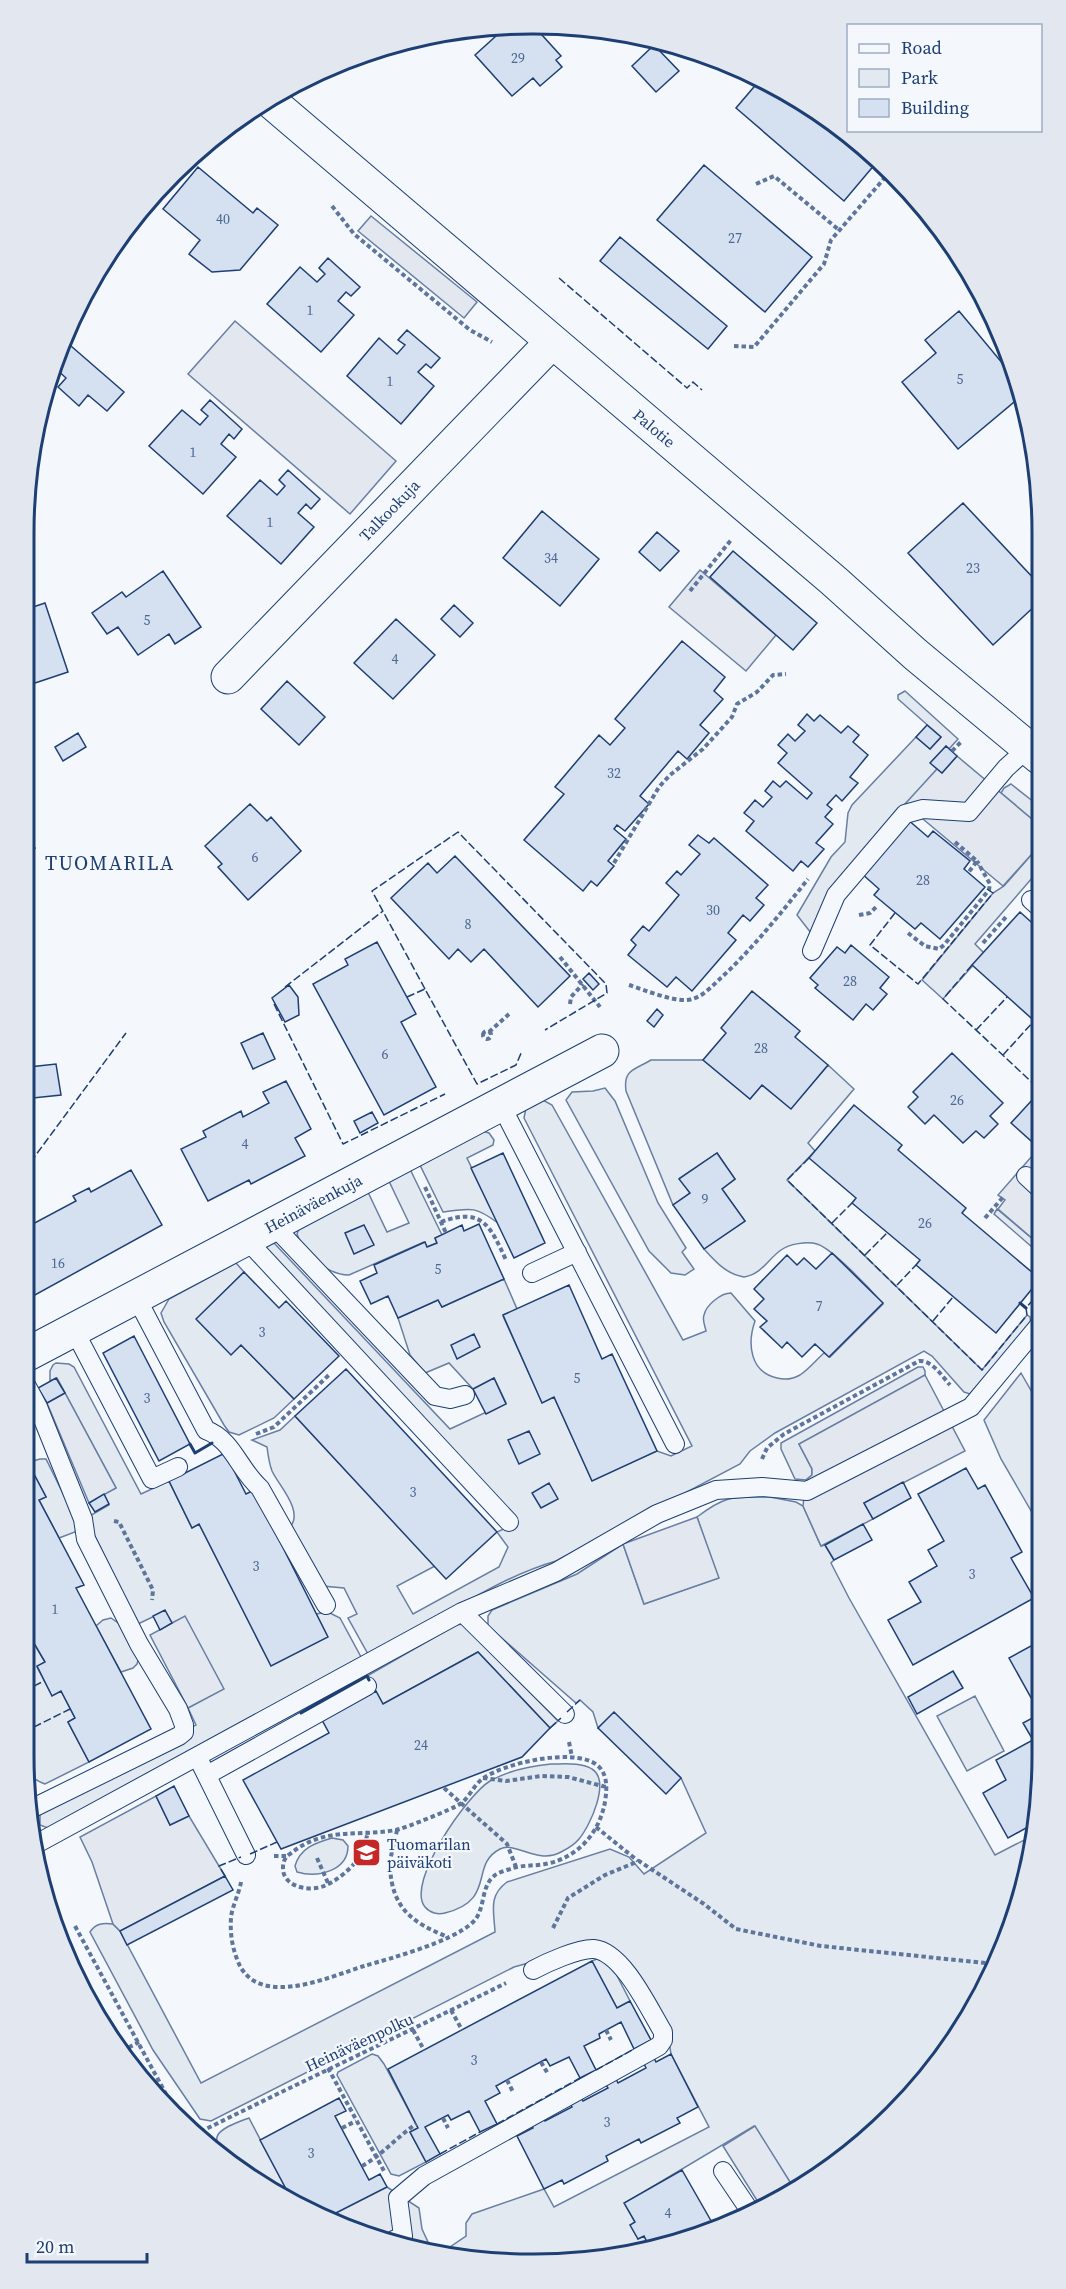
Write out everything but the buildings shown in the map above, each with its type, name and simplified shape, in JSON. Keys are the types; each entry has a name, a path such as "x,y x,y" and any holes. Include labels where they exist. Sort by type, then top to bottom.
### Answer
{"street":[{"name":"Palotie","path":"276,106 870,613 915,654 1032,751"},
{"name":"Talkookuja","path":"228,677 552,342"},
{"name":"Heinäväenkuja","path":"34,1351 602,1051"}],"lane":[{"path":"812,951 836,895 905,814 923,809 969,812 1006,768 1032,753"},
{"path":"501,1105 675,1444"},
{"path":"1026,1176 1032,1182"},
{"path":"259,1232 352,1353 509,1522"},
{"path":"259,1232 435,1396 450,1399 465,1395"},
{"path":"532,1273 577,1252"},
{"path":"136,1297 206,1430 218,1434 228,1444 251,1480 260,1488 326,1605"},
{"path":"74,1330 152,1479 178,1467"},
{"path":"42,1841 462,1612 556,1572 657,1514 716,1490 762,1486 807,1491 971,1407 1032,1334"},
{"path":"34,1398 83,1519 86,1539 139,1644 178,1709 184,1725 184,1732 179,1736 38,1806"},
{"path":"462,1612 565,1714"},
{"path":"207,1775 367,1686"},
{"path":"197,1757 246,1855"},
{"path":"401,2237 403,2236 398,2198 424,2176 659,2046 663,2040 663,2032 620,1962 608,1954 593,1949 552,1960 533,1970"},
{"path":"723,2171 747,2206"}],"path":[{"path":"756,184 774,176 839,230"},
{"path":"734,346 754,347 824,264 831,240 883,179"},
{"path":"690,591 736,534"},
{"path":"614,863 659,787 670,775 703,749 732,717 740,701 757,692 773,675 786,674"},
{"path":"908,933 924,946 939,949 989,890 990,884 977,861 950,839"},
{"path":"968,873 977,861"},
{"path":"629,985 682,1001 693,999 762,937 812,874"},
{"path":"560,957 600,1007"},
{"path":"570,1004 571,997 582,984"},
{"path":"489,1032 509,1014"},
{"path":"409,1153 446,1233"},
{"path":"985,1218 1002,1198"},
{"path":"441,1222 453,1217 469,1217 483,1221 491,1229 510,1270 519,1274 532,1273"},
{"path":"228,1444 274,1427 352,1353"},
{"path":"762,1486 762,1456 767,1448 784,1434 919,1360 932,1365 971,1407"},
{"path":"246,1855 239,1892 231,1916 232,1944 240,1968 254,1981 269,1988 292,1988 393,1958 448,1937 472,1924 482,1911 487,1888 494,1876 516,1867 547,1864 566,1858 585,1845 596,1827 605,1804 604,1773 597,1765 572,1757 546,1757 499,1770 483,1778 462,1804 397,1830 368,1831 325,1836 302,1846 286,1856 283,1866 284,1875 289,1882 309,1889 324,1886 356,1862 364,1848 368,1831"},
{"path":"483,1778 506,1781 541,1776 568,1777 606,1787"},
{"path":"444,1788 507,1844 516,1867"},
{"path":"596,1827 639,1861 704,1904 736,1929 821,1946 986,1963"},
{"path":"397,1830 390,1866 396,1894 407,1916 424,1928 448,1937"},
{"path":"317,1858 328,1883"},
{"path":"533,1970 568,1898 605,1875 639,1861"},
{"path":"75,1926 166,2093"},
{"name":"Heinäväenpolku","path":"203,2130 533,1970"},
{"path":"451,2010 462,2030"},
{"path":"413,2030 424,2050"},
{"path":"129,2047 139,2042"},
{"path":"541,2062 548,2076"},
{"path":"328,2068 398,2198"},
{"path":"507,2080 513,2094"},
{"path":"442,2118 450,2132"},
{"path":"342,2128 356,2121"},
{"path":"362,2166 376,2158 416,2124"}],"green space":[{"path":"905,691 958,739 949,749 946,746 931,763 937,769 829,892 811,933 797,915 831,857 845,842 848,813 852,805 916,737 930,749 941,737 898,699 898,695"},
{"path":"1011,784 1032,800 1032,819 1001,793"},
{"path":"1032,854 1032,878 975,944 984,953 943,999 922,980 993,893 1004,886"},
{"path":"651,1060 703,1060 750,1099 762,1085 791,1108 828,1065 854,1089 808,1143 815,1151 787,1180 982,1370 1027,1315 1030,1317 1031,1325 970,1394 964,1392 932,1356 924,1351 775,1433 750,1451 740,1464 556,1561 488,1590 423,1627 368,1654 348,1618 357,1614 344,1588 322,1586 290,1527 294,1521 292,1506 272,1471 267,1447 252,1440 280,1430 295,1416 435,1566 397,1586 413,1614 499,1567 508,1547 497,1532 517,1523 263,1245 274,1243 450,1429 506,1403 494,1378 473,1389 449,1363 425,1373 410,1355 398,1318 438,1300 442,1307 504,1279 517,1309 503,1316 542,1402 554,1397 592,1480 657,1451 671,1456 692,1446 524,1118 526,1108 543,1100 552,1105 683,1340 706,1331 703,1319 705,1311 719,1297 731,1293 755,1321 751,1348 761,1370 780,1379 792,1378 803,1373 824,1353 830,1357 883,1304 842,1261 817,1244 803,1243 784,1248 760,1270 744,1277 722,1267 704,1249 745,1221 722,1189 735,1179 717,1153 680,1178 690,1193 673,1205 626,1091 628,1074"},
{"path":"605,1088 615,1101 658,1203 686,1248 682,1252 694,1269 685,1275 671,1273 649,1251 566,1100 572,1092"},
{"path":"482,1131 489,1133 494,1140 493,1145 467,1158 498,1223 478,1211 443,1212 418,1161"},
{"path":"408,1165 442,1235 435,1238 437,1243 427,1247 424,1242 349,1275 325,1267 311,1256 297,1234 300,1226 366,1188 387,1232 409,1223 387,1177"},
{"path":"997,1209 1032,1238 1032,1247 994,1214"},
{"path":"236,1263 244,1272 197,1319 241,1345 294,1399 274,1418 239,1435 229,1432 224,1425 161,1313 169,1299"},
{"path":"56,1363 69,1364 74,1367 141,1494 169,1481 192,1528 199,1524 271,1665 316,1614 328,1612 340,1618 361,1657 48,1828 40,1825 40,1813 196,1725 188,1708 223,1689 185,1617 172,1623 165,1611 138,1624 86,1518 109,1505 104,1494 116,1488 57,1378 50,1381 50,1371"},
{"path":"918,1367 923,1367 925,1375 799,1444 812,1469 812,1475 806,1480 795,1479 781,1449 781,1443"},
{"path":"1021,1373 1032,1392 1032,1512 1001,1459 984,1420"},
{"path":"46,1459 78,1524 75,1532 59,1538 39,1500 46,1497 34,1474 34,1461"},
{"path":"770,1497 796,1502 803,1506 821,1546 825,1545 834,1560 831,1563 849,1598 995,1855 1024,1840 1015,1885 994,1947 965,2005 908,2085 862,2131 790,2183 754,2126 625,2203 635,2222 638,2239 644,2236 647,2241 598,2250 533,2254 450,2247 466,2236 466,2223 472,2214 544,2189 554,2207 709,2127 671,2054 667,2029 593,1945 514,1967 211,2121 200,2119 153,2050 90,1932 92,1929 100,1924 113,1924 120,1931 201,2083 495,1932 493,1911 495,1898 507,1882 610,1849 629,1857 644,1874 706,1833 681,1778 614,1713 598,1728 593,1712 580,1700 576,1703 488,1626 488,1616 492,1610 577,1574 623,1544 644,1604 718,1578 697,1517 716,1504 731,1498"},
{"path":"111,1618 124,1627 139,1657 133,1668 121,1672 96,1626 103,1620"},
{"path":"463,1624 558,1721 550,1728 478,1652 383,1704 367,1676 456,1625"},
{"path":"34,1643 45,1662 37,1667 52,1695 61,1691 75,1718 68,1722 89,1762 45,1784 35,1779"},
{"path":"975,1696 1004,1751 967,1771 937,1716"},
{"path":"551,1764 583,1765 592,1769 600,1783 597,1804 579,1839 573,1845 552,1855 535,1855 506,1847 500,1849 491,1856 486,1864 477,1891 471,1900 461,1907 442,1914 427,1909 421,1895 431,1860 454,1820 468,1803 480,1789 497,1777 520,1769"},
{"path":"332,1838 343,1840 348,1846 347,1855 337,1867 314,1874 297,1872 295,1866 297,1860 304,1851 314,1844"},
{"path":"599,1958 612,1966 630,2001 617,2008 592,1961"},
{"path":"372,2054 378,2056 384,2064 418,2128 410,2132 426,2162 399,2176 391,2174 337,2075 338,2072"},
{"path":"249,2118 286,2189 217,2141 219,2134 231,2125"}],"shaded area":[{"path":"371,216 477,302 464,318 358,231"},
{"path":"235,321 396,461 350,514 188,374"},
{"path":"700,570 776,635 746,671 669,607"},
{"path":"957,756 1032,819 1032,854 1003,886 905,804 937,769 942,773"},
{"path":"1032,1156 1032,1238 998,1209 1005,1200 998,1195"},
{"path":"925,1375 965,1451 864,1503 873,1519 821,1546 803,1506 806,1480 812,1475 812,1469 799,1444"},
{"path":"65,1393 116,1488 89,1503 47,1403"},
{"path":"697,1517 719,1578 644,1604 623,1544"},
{"path":"185,1616 224,1689 188,1708 150,1635"},
{"path":"156,1796 170,1825 189,1816 225,1876 120,1931 113,1924 92,1862 80,1837"},
{"path":"755,2126 790,2183 757,2201 723,2146"},
{"path":"387,2187 419,2208 422,2229 429,2243 404,2238 335,2214"}],"fence":[{"path":"559,278 687,388 693,382 702,390"},
{"path":"425,989 372,891 458,832 606,984 607,993 545,1030"},
{"path":"895,913 870,945 918,984 993,893 987,889"},
{"path":"285,987 383,911"},
{"path":"972,965 943,999 1032,1082"},
{"path":"407,997 425,989 477,1084 516,1065 522,1051"},
{"path":"976,1030 1007,997"},
{"path":"274,1004 343,1144 445,1094"},
{"path":"1003,1055 1032,1023"},
{"path":"34,1157 126,1033"},
{"path":"809,1158 787,1180 982,1370 1027,1315 1026,1308 1032,1301"},
{"path":"832,1223 852,1203"},
{"path":"865,1255 887,1233"},
{"path":"897,1285 916,1265"},
{"path":"933,1321 953,1297"},
{"path":"34,1686 44,1681"},
{"path":"567,1712 580,1700"},
{"path":"34,1727 70,1709"},
{"path":"550,1728 561,1718"},
{"path":"250,1854 277,1842"},
{"path":"225,1876 219,1866 241,1857"},
{"path":"596,2070 634,2049"},
{"path":"497,2124 580,2078"},
{"path":"440,2154 480,2132"}],"wall":[{"path":"1020,1303 1026,1308"},
{"path":"190,1444 195,1453 212,1443"},
{"path":"301,1713 367,1676 369,1680"}],"place":[{"name":"Tuomarilan päiväkoti","path":"366,1853"}],"district":[{"name":"TUOMARILA","path":"110,863"}]}
